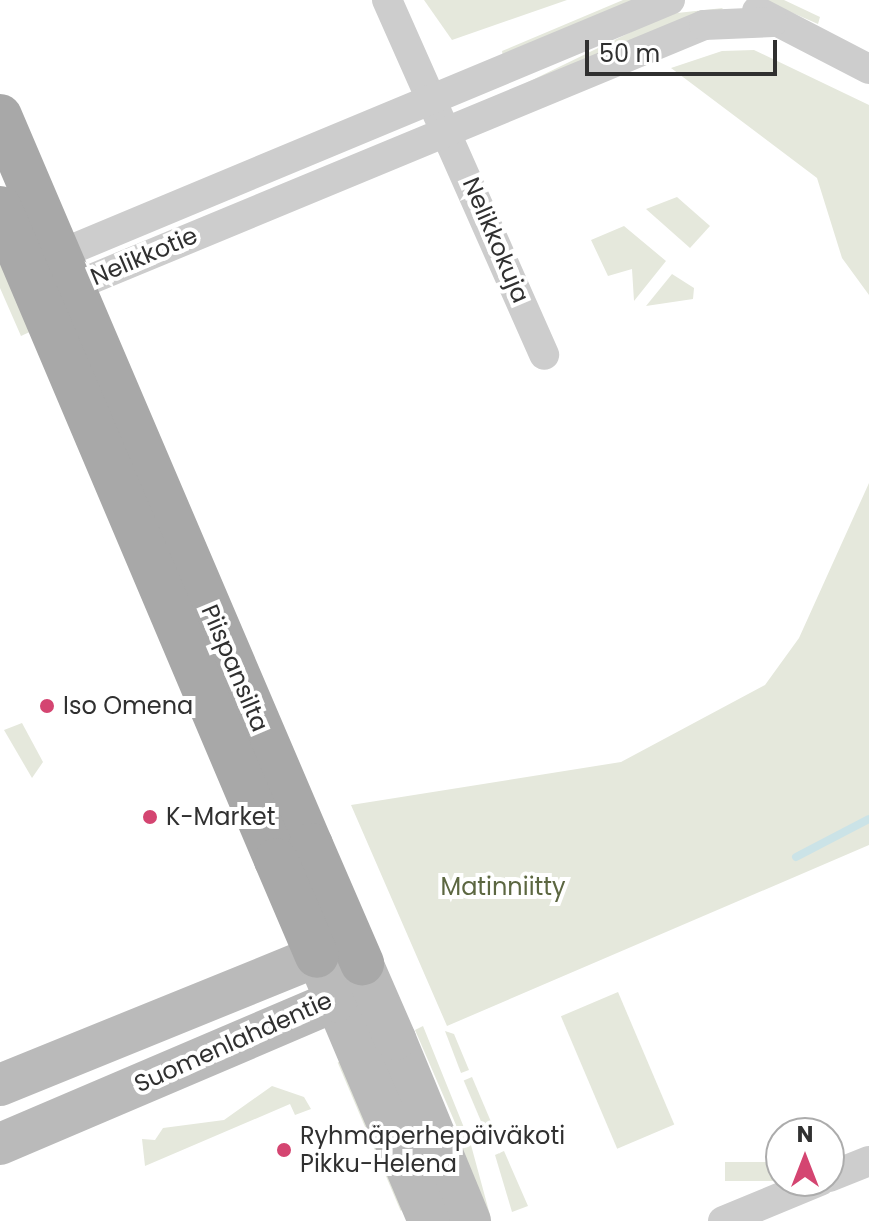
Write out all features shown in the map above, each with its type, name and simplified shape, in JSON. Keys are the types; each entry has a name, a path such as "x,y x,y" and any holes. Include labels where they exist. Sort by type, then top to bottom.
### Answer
{"main road":[{"name":"Piispansilta","path":"0,116 54,276 294,852 362,963 377,1046 429,1221"},
{"name":"Piispansilta","path":"0,208 54,276"},
{"name":"Piispansilta","path":"294,852 317,956 336,1001 377,1046 470,1221"},
{"name":"Suomenlahdentie","path":"0,1144 336,1001 362,963 317,956 17,1078"}],"street":[{"name":"Nelikkokuja","path":"387,0 432,99 448,126 544,355"},
{"name":"Nelikkotie","path":"54,276 432,99 670,0"},
{"name":"Nelikkotie","path":"738,0 773,22 869,69"},
{"name":"Nelikkotie","path":"54,276 704,25 773,22"},
{"path":"845,1171 869,1161"},
{"path":"723,1221 781,1197"}],"green space":[{"path":"424,0 567,0 452,40"},
{"path":"623,0 642,0 503,57 502,51"},
{"path":"763,0 784,0 820,17 818,24"},
{"path":"723,8 721,10 524,84 668,14"},
{"path":"754,50 869,105 869,295 842,258 817,178 671,68 722,51"},
{"path":"677,197 710,226 690,248 646,209"},
{"path":"624,226 666,261 634,301 632,269 608,276 591,240"},
{"path":"0,250 36,329 21,336 0,288"},
{"path":"672,274 694,288 693,299 646,306"},
{"name":"Matinniitty","path":"869,483 869,845 447,1026 351,805 621,762 765,685 799,638"},
{"path":"22,723 43,762 32,778 4,730"},
{"path":"618,992 674,1125 617,1149 561,1016"},
{"path":"423,1026 471,1145 490,1215 481,1218 456,1125 415,1030"},
{"path":"445,1031 454,1034 469,1070 461,1073"},
{"path":"346,1059 409,1207 401,1211 338,1063"},
{"path":"472,1077 501,1144 492,1148 464,1081"},
{"path":"272,1086 304,1097 311,1109 295,1115 290,1104 145,1166 142,1139 155,1140 163,1128 224,1120"},
{"path":"504,1151 528,1206 512,1212 495,1155"},
{"path":"725,1162 765,1162 765,1181 725,1181"}],"waterway":[{"path":"796,857 869,819"}],"place":[{"name":"Iso Omena","path":"47,706"},
{"name":"K-Market","path":"150,817"},
{"name":"Ryhmäperhepäiväkoti Pikku-Helena","path":"284,1150"}]}
